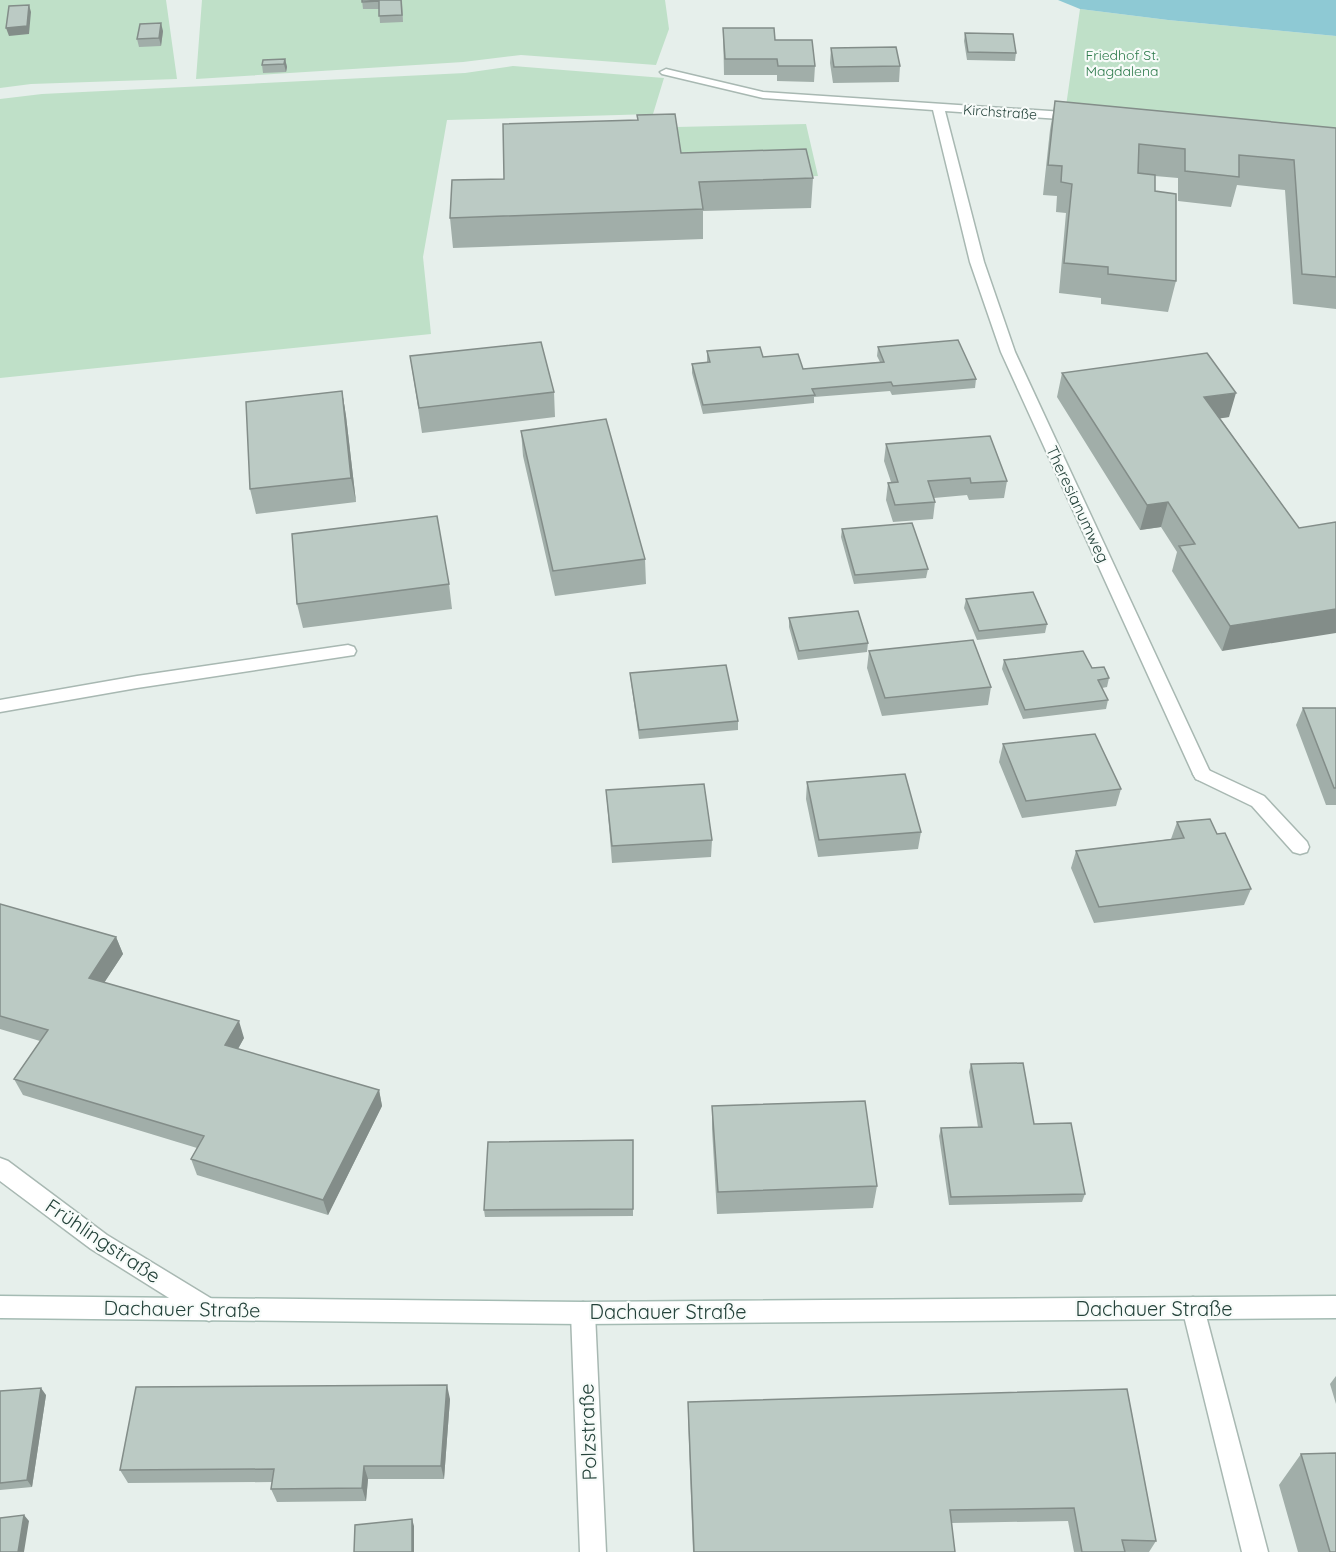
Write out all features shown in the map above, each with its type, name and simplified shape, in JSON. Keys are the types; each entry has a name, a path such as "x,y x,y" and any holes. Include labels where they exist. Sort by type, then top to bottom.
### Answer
{"street":[{"name":"Kirchstraße","path":"666,72 763,95 1093,118"},
{"name":"Theresianumweg","path":"938,108 974,256 996,323 1202,774 1258,801 1300,847"},
{"path":"0,706 137,682 348,651"},
{"name":"Frühlingstraße","path":"0,1168 99,1242 209,1310"},
{"name":"Dachauer Straße","path":"0,1307 583,1313 1336,1307"},
{"path":"1193,1308 1255,1552"},
{"name":"Polzstraße","path":"583,1313 593,1552"}],"green space":[{"path":"0,0 166,0 177,79 31,84 0,88"},
{"path":"202,0 665,0 669,29 656,65 521,55 463,62 196,79"},
{"name":"Friedhof St. Magdalena","path":"1080,9 1336,36 1336,132 1066,106"},
{"path":"513,66 664,78 653,114 447,120 423,257 431,334 0,378 0,99 42,94 465,73"},
{"path":"806,124 818,176 683,180 676,127"}],"water":[{"path":"1058,0 1336,0 1336,36 1080,9"}],"building":[{"path":"362,0 401,0 402,15 379,16 379,1 362,2"},
{"path":"29,5 27,26 6,28 9,6"},
{"path":"161,23 159,38 137,39 140,24"},
{"path":"723,28 774,28 775,40 812,40 815,66 778,66 777,59 725,59"},
{"path":"965,33 1013,34 1016,53 968,52"},
{"path":"896,47 900,66 834,67 831,48"},
{"path":"285,59 284,64 262,65 263,60"},
{"path":"1055,101 1336,128 1336,277 1302,274 1294,160 1239,155 1239,177 1185,171 1185,149 1139,144 1138,173 1155,175 1155,191 1176,194 1176,281 1108,274 1108,267 1064,263 1072,184 1061,182 1062,166 1048,165"},
{"path":"675,114 681,153 806,149 813,178 699,182 703,209 450,218 452,180 504,179 503,124 638,120 637,115"},
{"path":"958,340 976,379 893,386 891,382 812,389 815,395 703,405 692,364 710,362 707,351 760,347 763,357 798,354 803,369 884,362 878,347"},
{"path":"541,342 554,392 419,408 410,356"},
{"path":"1207,353 1236,393 1204,397 1299,528 1336,522 1336,609 1230,626 1179,546 1195,544 1168,502 1147,505 1062,373"},
{"path":"342,391 351,478 250,489 246,402"},
{"path":"606,419 645,559 553,571 521,431"},
{"path":"990,436 1007,481 971,483 970,478 928,481 935,502 895,505 888,483 898,482 886,444"},
{"path":"437,516 449,584 297,604 292,534"},
{"path":"912,523 928,569 855,575 842,529"},
{"path":"1033,592 1047,624 979,631 966,599"},
{"path":"858,611 868,643 799,651 789,618"},
{"path":"973,640 991,687 885,698 869,651"},
{"path":"1083,651 1092,668 1104,667 1109,678 1098,680 1108,700 1025,710 1004,660"},
{"path":"726,665 738,721 639,730 630,673"},
{"path":"1303,708 1336,708 1336,788 1334,788"},
{"path":"1095,734 1121,789 1026,801 1003,744"},
{"path":"905,774 921,832 819,840 807,782"},
{"path":"704,784 712,840 612,846 606,790"},
{"path":"1210,819 1217,834 1225,833 1251,889 1099,907 1076,851 1184,838 1177,822"},
{"path":"0,904 116,937 89,978 239,1021 225,1045 379,1090 323,1200 191,1159 204,1136 14,1079 48,1030 0,1016"},
{"path":"1023,1063 1034,1124 1071,1123 1085,1194 951,1197 941,1128 982,1127 971,1064"},
{"path":"865,1101 877,1186 718,1192 712,1106"},
{"path":"633,1140 633,1209 484,1210 488,1142"},
{"path":"447,1385 441,1466 364,1466 362,1488 271,1489 274,1469 120,1470 136,1387"},
{"path":"41,1388 27,1480 0,1483 0,1391"},
{"path":"1127,1389 1156,1541 1122,1540 1125,1552 1082,1552 1074,1508 950,1510 955,1552 694,1552 688,1402"},
{"path":"1336,1453 1336,1552 1330,1552 1301,1454"},
{"path":"24,1515 18,1552 0,1552 0,1518"},
{"path":"412,1519 412,1552 354,1552 355,1525"}]}
